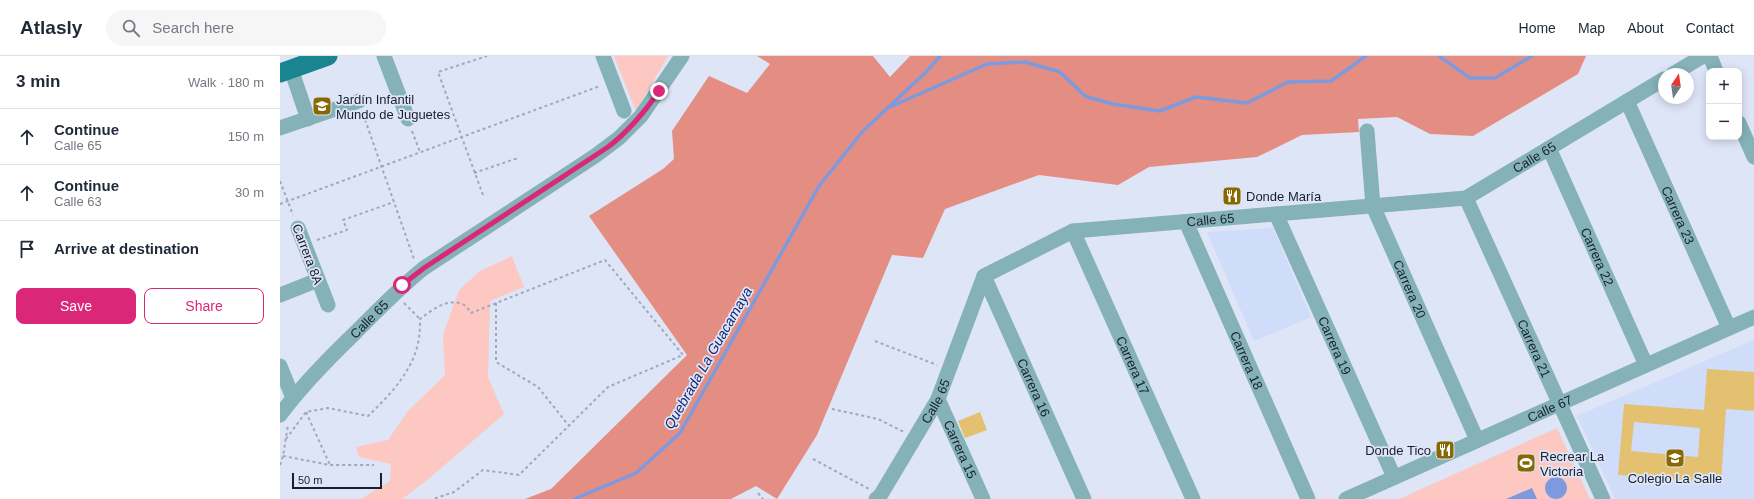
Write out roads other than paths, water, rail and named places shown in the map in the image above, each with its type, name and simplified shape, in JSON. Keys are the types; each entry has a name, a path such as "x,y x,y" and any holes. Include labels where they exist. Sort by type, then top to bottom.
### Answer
{"main road":[{"path":"285,71 328,56"}],"street":[{"path":"384,56 408,119"},
{"path":"603,56 624,111"},
{"name":"Calle 65","path":"284,420 293,398 333,354 394,294 424,268 595,156 631,128 641,116 682,56"},
{"path":"1683,68 1703,56"},
{"path":"1710,56 1715,68"},
{"path":"285,71 308,119"},
{"name":"Calle 65","path":"880,498 938,399 984,276 1073,231 1466,198 1658,83"},
{"path":"280,128 359,101"},
{"name":"Carrera 23","path":"1627,101 1729,328"},
{"path":"1742,130 1754,157"},
{"name":"Carrera 20","path":"1367,131 1373,206 1477,440"},
{"name":"Carrera 22","path":"1549,148 1646,365"},
{"name":"Carrera 21","path":"1466,198 1603,499"},
{"name":"Carrera 19","path":"1276,214 1394,477"},
{"name":"Carrera 18","path":"1186,222 1308,499"},
{"name":"Carrera 8A","path":"298,228 328,305"},
{"name":"Carrera 17","path":"1073,231 1193,499"},
{"name":"Carrera 16","path":"984,276 1084,499"},
{"path":"280,295 318,280"},
{"name":"Calle 67","path":"1346,499 1754,317"},
{"path":"280,366 293,398"},
{"name":"Carrera 15","path":"938,399 983,499"}],"water":[{"path":"1552,477 1560,477 1567,484 1567,492 1560,499 1552,499 1545,492 1545,484"},
{"path":"1532,488 1537,499 1506,499"}],"waterway":[{"name":"Quebrada La Guacamaya","path":"574,499 636,473 680,433 819,186 863,131 926,72 940,56"},
{"path":"890,107 987,64 1025,62 1060,72 1085,96 1112,104 1160,111 1196,97 1247,103 1288,82 1331,81 1366,56"},
{"path":"1439,56 1470,78 1495,78 1532,56"}],"place":[{"name":"Jardín Infantil Mundo de Juguetes","path":"322,106"},
{"name":"Donde María","path":"1232,196"},
{"name":"Donde Tico","path":"1445,450"},
{"name":"Colegio La Salle","path":"1675,458"},
{"name":"Recrear La Victoria","path":"1526,463"}]}
